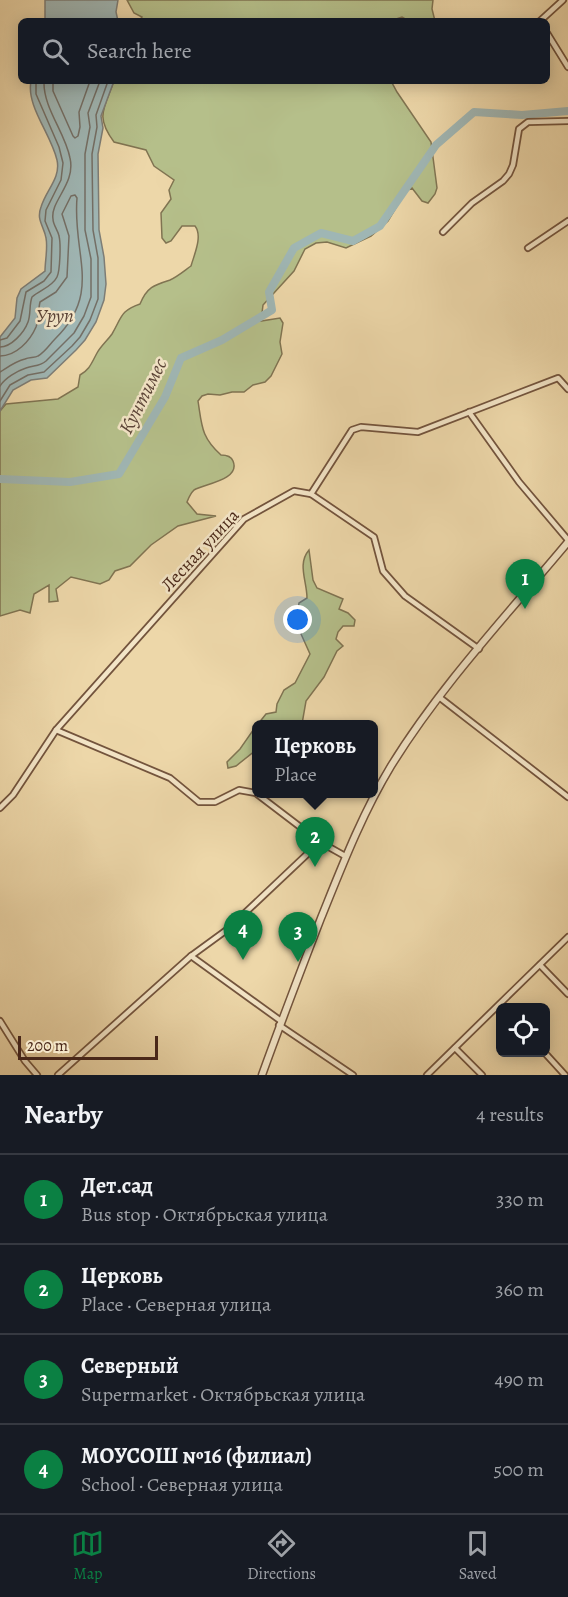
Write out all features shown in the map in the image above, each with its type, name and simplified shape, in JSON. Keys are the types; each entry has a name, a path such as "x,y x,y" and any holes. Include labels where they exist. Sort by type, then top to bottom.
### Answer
{"street":[{"path":"543,18 563,0"},
{"path":"550,38 568,67"},
{"path":"443,232 467,208 503,182 509,174 513,165 519,129 523,125 528,122 568,121"},
{"path":"528,248 568,221"},
{"path":"479,649 405,596 383,570 374,537 311,494 352,430 361,427 418,432 558,378 568,389"},
{"path":"378,788 439,697 568,541 519,482 469,412"},
{"name":"Лесная улица","path":"0,808 12,795 56,730 244,519 294,491 311,494"},
{"path":"439,697 568,797"},
{"path":"56,730 170,778 199,802 214,802 239,790 252,792"},
{"path":"263,798 320,842 345,856"},
{"path":"262,1075 345,856 372,798"},
{"path":"58,1075 191,956 228,929 320,842"},
{"path":"503,1003 568,936"},
{"path":"191,956 353,1075"},
{"path":"540,965 568,994"},
{"path":"427,1075 496,1010"},
{"path":"0,1021 37,1075"},
{"path":"455,1048 482,1075"},
{"path":"548,1057 565,1075"}],"green space":[{"path":"127,0 433,0 434,18 141,18 134,13"},
{"path":"113,84 393,84 431,142 437,188 428,203 422,201 412,188 406,191 388,221 371,236 346,248 327,242 316,243 305,249 294,271 263,305 261,321 280,318 283,323 280,342 282,354 271,376 265,382 253,385 244,392 208,394 202,396 198,401 206,437 221,455 231,458 234,467 232,473 227,477 194,490 187,502 197,514 216,516 178,526 151,545 130,566 115,571 109,580 100,584 71,577 56,589 58,601 49,602 49,585 34,594 30,613 20,610 0,616 0,411 6,404 58,399 78,387 80,375 90,366 122,315 140,304 145,294 152,288 173,279 191,266 197,246 198,235 195,226 182,226 171,241 166,243 162,238 161,213 171,199 169,190 174,180 154,166 146,150 114,142 103,119"},
{"path":"309,550 313,580 317,588 343,599 339,609 348,613 355,620 354,626 343,626 338,632 336,639 343,646 337,651 324,677 306,701 303,720 261,720 266,714 276,712 284,690 295,683 310,654 301,634 305,616 298,609 299,603 307,598 303,567 305,555"},
{"path":"252,732 252,753 236,766 228,768 227,762"}],"water":[{"path":"45,0 118,0 117,18 45,18"},
{"name":"Уруп","path":"31,84 113,84 101,116 103,128 98,154 99,230 106,284 104,300 96,322 85,340 47,378 31,380 13,390 0,411 0,337 15,318 17,298 21,289 45,271 47,242 40,212 58,166 54,150 35,110 30,91"}],"waterway":[{"name":"Кунтимес","path":"0,479 70,482 119,474 165,397 181,358 222,340 272,310 269,292 294,248 321,233 353,241 380,226 436,145 474,112 522,115 568,111"}],"place":[{"name":"Дет.сад","path":"525,609"},
{"name":"Церковь","path":"315,867"},
{"name":"МОУСОШ №16 (филиал)","path":"243,960"},
{"name":"Северный","path":"298,962"}]}
